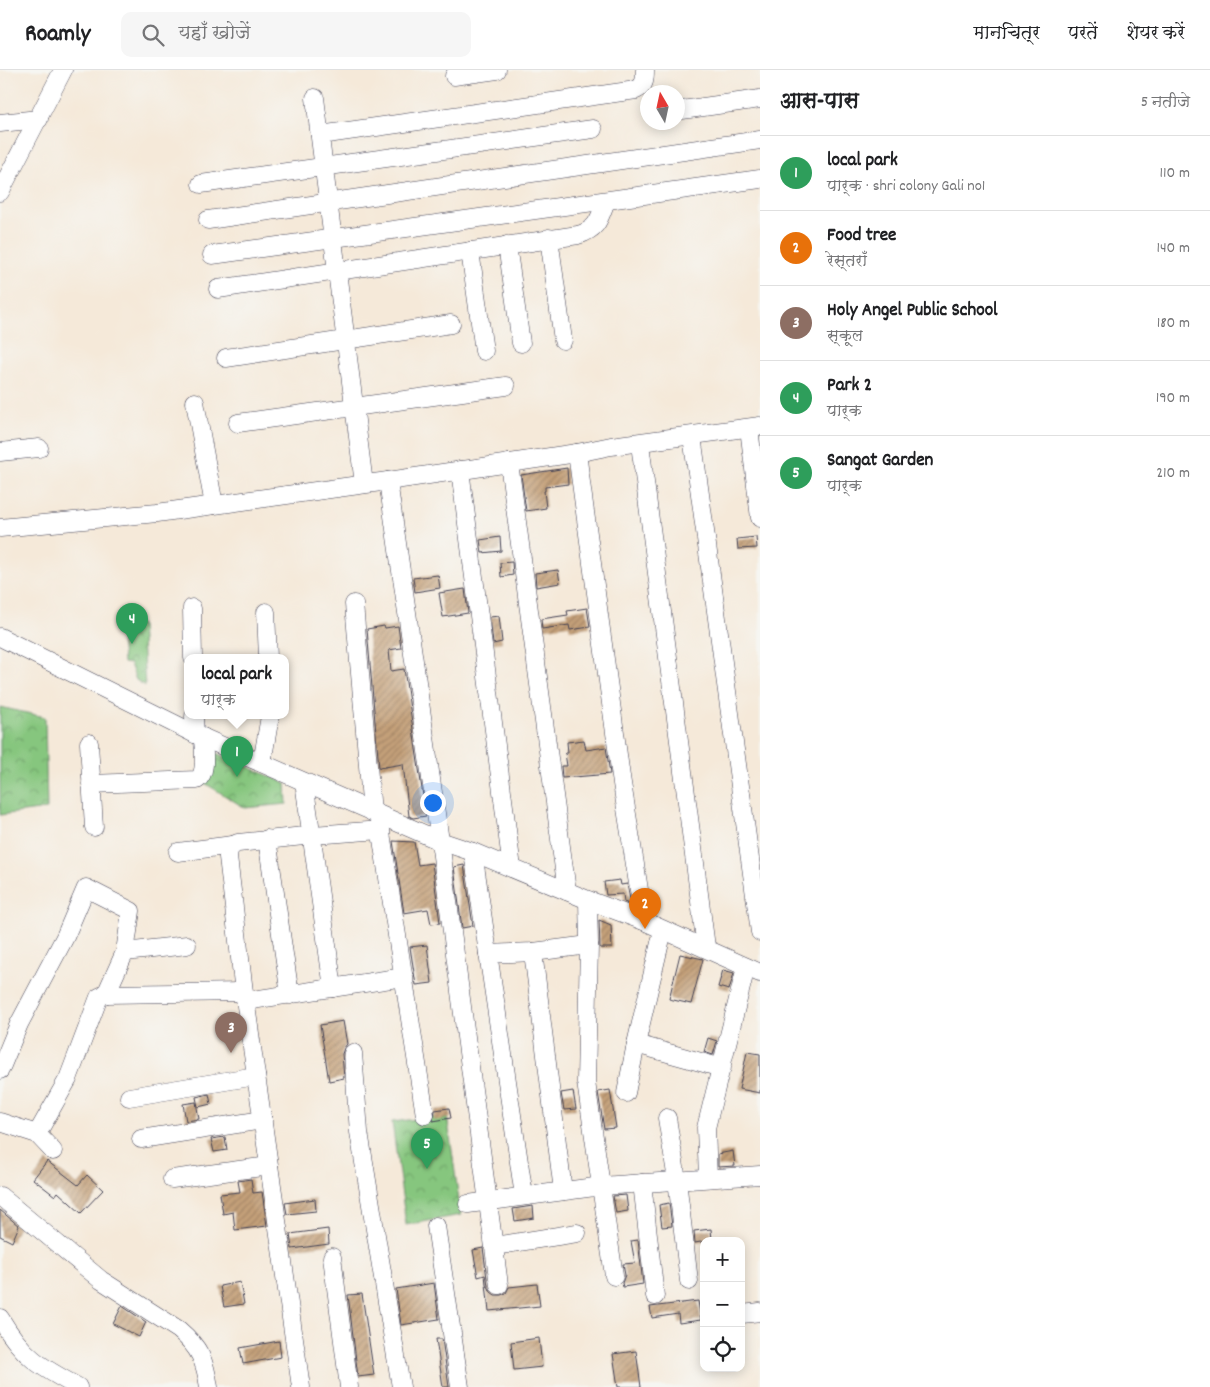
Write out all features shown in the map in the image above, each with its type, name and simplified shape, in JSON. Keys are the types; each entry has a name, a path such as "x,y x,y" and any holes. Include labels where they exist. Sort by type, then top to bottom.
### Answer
{"street":[{"path":"0,192 63,70"},
{"path":"454,76 497,70"},
{"path":"320,135 636,90 641,88 644,83 645,70"},
{"path":"315,98 364,484"},
{"path":"685,110 760,99"},
{"path":"0,123 39,119"},
{"path":"201,184 593,129"},
{"path":"208,220 760,140"},
{"path":"212,255 760,179"},
{"path":"218,289 578,235 588,232 598,222 606,201"},
{"path":"549,238 563,340"},
{"path":"506,245 521,343"},
{"path":"470,250 484,351"},
{"path":"226,358 451,324"},
{"path":"238,423 506,386"},
{"path":"195,402 214,505"},
{"path":"0,528 157,513 388,481 577,453 611,446 640,444 754,427 760,518"},
{"path":"692,436 753,830 760,932"},
{"path":"640,444 706,947"},
{"path":"0,452 39,448"},
{"path":"577,453 621,777 644,921"},
{"path":"509,463 567,891"},
{"path":"460,470 512,868"},
{"path":"388,481 440,841 499,1285"},
{"path":"354,604 377,819 425,1115"},
{"path":"192,608 193,654"},
{"path":"266,612 268,654"},
{"path":"0,637 199,735 304,782 377,819 473,852 706,947 753,970 722,1068 706,1128 708,1178"},
{"path":"91,784 200,779 203,771 199,735 195,719"},
{"path":"262,763 269,719"},
{"path":"89,744 94,827"},
{"path":"304,782 313,835 333,988"},
{"path":"178,852 267,839 313,835 377,819"},
{"path":"267,839 290,995"},
{"path":"233,845 229,849 228,857 245,997 301,1387"},
{"path":"473,852 524,1196"},
{"path":"0,1070 19,1024 64,937 86,888 131,912 125,952 106,994"},
{"path":"588,900 586,1082 614,1276"},
{"path":"626,1093 663,930"},
{"path":"125,952 187,945"},
{"path":"488,954 533,952 589,945"},
{"path":"533,952 563,1190"},
{"path":"37,1134 68,1079 99,997 106,994 245,997 290,995 404,977"},
{"path":"636,1044 722,1068"},
{"path":"353,1053 359,1132 401,1387"},
{"path":"129,1097 256,1076"},
{"path":"668,1118 688,1281"},
{"path":"141,1139 263,1120"},
{"path":"0,1122 37,1134 52,1151"},
{"path":"172,1180 269,1166"},
{"path":"468,1204 602,1186 760,1175"},
{"path":"642,1183 655,1296"},
{"path":"0,1197 101,1280 180,1330 190,1339 201,1353 209,1387"},
{"path":"436,1226 460,1387"},
{"path":"494,1246 577,1233"},
{"path":"332,1257 348,1387"},
{"path":"745,1314 760,1312"},
{"path":"0,1318 9,1334 24,1352 42,1367 78,1387"}],"green space":[{"path":"133,617 134,624 141,624 145,686 136,680 130,664 123,663 120,618"},
{"path":"0,707 45,717 47,809 0,815"},
{"path":"211,751 286,783 287,804 245,808 203,782"},
{"path":"447,1115 461,1215 406,1225 392,1122"}],"building":[{"path":"567,468 568,484 545,487 546,508 526,511 521,475"},
{"path":"500,537 501,551 482,553 480,540"},
{"path":"756,537 757,548 738,549 737,539"},
{"path":"512,562 513,575 501,577 500,563"},
{"path":"558,570 560,583 536,587 535,573"},
{"path":"438,575 440,588 415,592 413,578"},
{"path":"465,589 468,613 443,617 439,593"},
{"path":"587,608 590,627 570,630 569,625 542,629 541,619 568,615 567,611"},
{"path":"499,616 502,642 493,644 490,617"},
{"path":"384,626 385,628 398,626 401,648 389,650 391,671 404,669 426,816 413,818 409,816 403,764 379,768 367,629"},
{"path":"584,740 586,750 606,747 610,774 562,778 561,766 567,766 565,753 568,753 567,742"},
{"path":"393,841 414,842 418,865 432,863 440,923 431,924 428,909 404,913"},
{"path":"464,865 473,926 462,928 454,867"},
{"path":"620,880 621,885 627,884 631,905 624,902 623,894 606,895 604,882"},
{"path":"599,920 611,925 612,948 600,948"},
{"path":"427,945 432,983 416,985 410,947"},
{"path":"680,954 703,959 691,1004 669,999"},
{"path":"723,970 734,973 729,990 718,987"},
{"path":"343,1021 347,1044 342,1054 344,1078 329,1081 320,1025"},
{"path":"708,1038 717,1041 713,1055 704,1052"},
{"path":"747,1052 760,1054 760,1093 739,1089"},
{"path":"610,1090 616,1128 604,1129 598,1092"},
{"path":"573,1091 576,1109 564,1110 561,1093"},
{"path":"209,1094 211,1104 198,1107 196,1097"},
{"path":"196,1102 199,1119 186,1121 183,1104"},
{"path":"449,1108 451,1118 433,1121 435,1110"},
{"path":"225,1137 227,1150 214,1152 211,1139"},
{"path":"733,1151 735,1166 718,1167 718,1154"},
{"path":"47,1161 78,1185 87,1175 103,1190 81,1213 58,1192 55,1196 33,1179"},
{"path":"251,1179 253,1193 262,1192 267,1226 235,1230 233,1212 223,1214 220,1194 240,1192 238,1181"},
{"path":"626,1195 628,1211 616,1213 613,1196"},
{"path":"315,1199 316,1211 287,1214 285,1203"},
{"path":"669,1203 672,1226 662,1227 659,1205"},
{"path":"533,1206 534,1218 515,1221 513,1209"},
{"path":"0,1210 19,1226 12,1242 0,1236"},
{"path":"328,1229 329,1244 292,1249 290,1234"},
{"path":"711,1229 712,1237 700,1237 700,1242 695,1243 694,1231"},
{"path":"638,1240 643,1284 623,1287 622,1283 625,1275 623,1264 635,1263 631,1241"},
{"path":"483,1248 488,1286 491,1292 495,1295 501,1295 506,1293 509,1287 537,1284 540,1306 489,1311 485,1275 478,1277 473,1250"},
{"path":"240,1282 244,1304 224,1307 220,1286"},
{"path":"434,1283 439,1319 401,1325 396,1289"},
{"path":"362,1294 374,1375 358,1377 348,1295"},
{"path":"698,1301 700,1320 679,1323 678,1314 652,1318 650,1307"},
{"path":"122,1306 146,1322 139,1337 113,1324"},
{"path":"539,1338 542,1367 514,1370 511,1342"},
{"path":"436,1339 442,1339 449,1387 443,1387"},
{"path":"279,1341 281,1357 243,1364 240,1348"},
{"path":"636,1351 641,1387 618,1387 613,1354"}],"place":[{"name":"Park 2","path":"132,644"},
{"name":"local park","path":"237,777"},
{"name":"Food tree","path":"645,929"},
{"name":"Holy Angel Public School","path":"231,1053"},
{"name":"Sangat Garden","path":"427,1169"}]}
